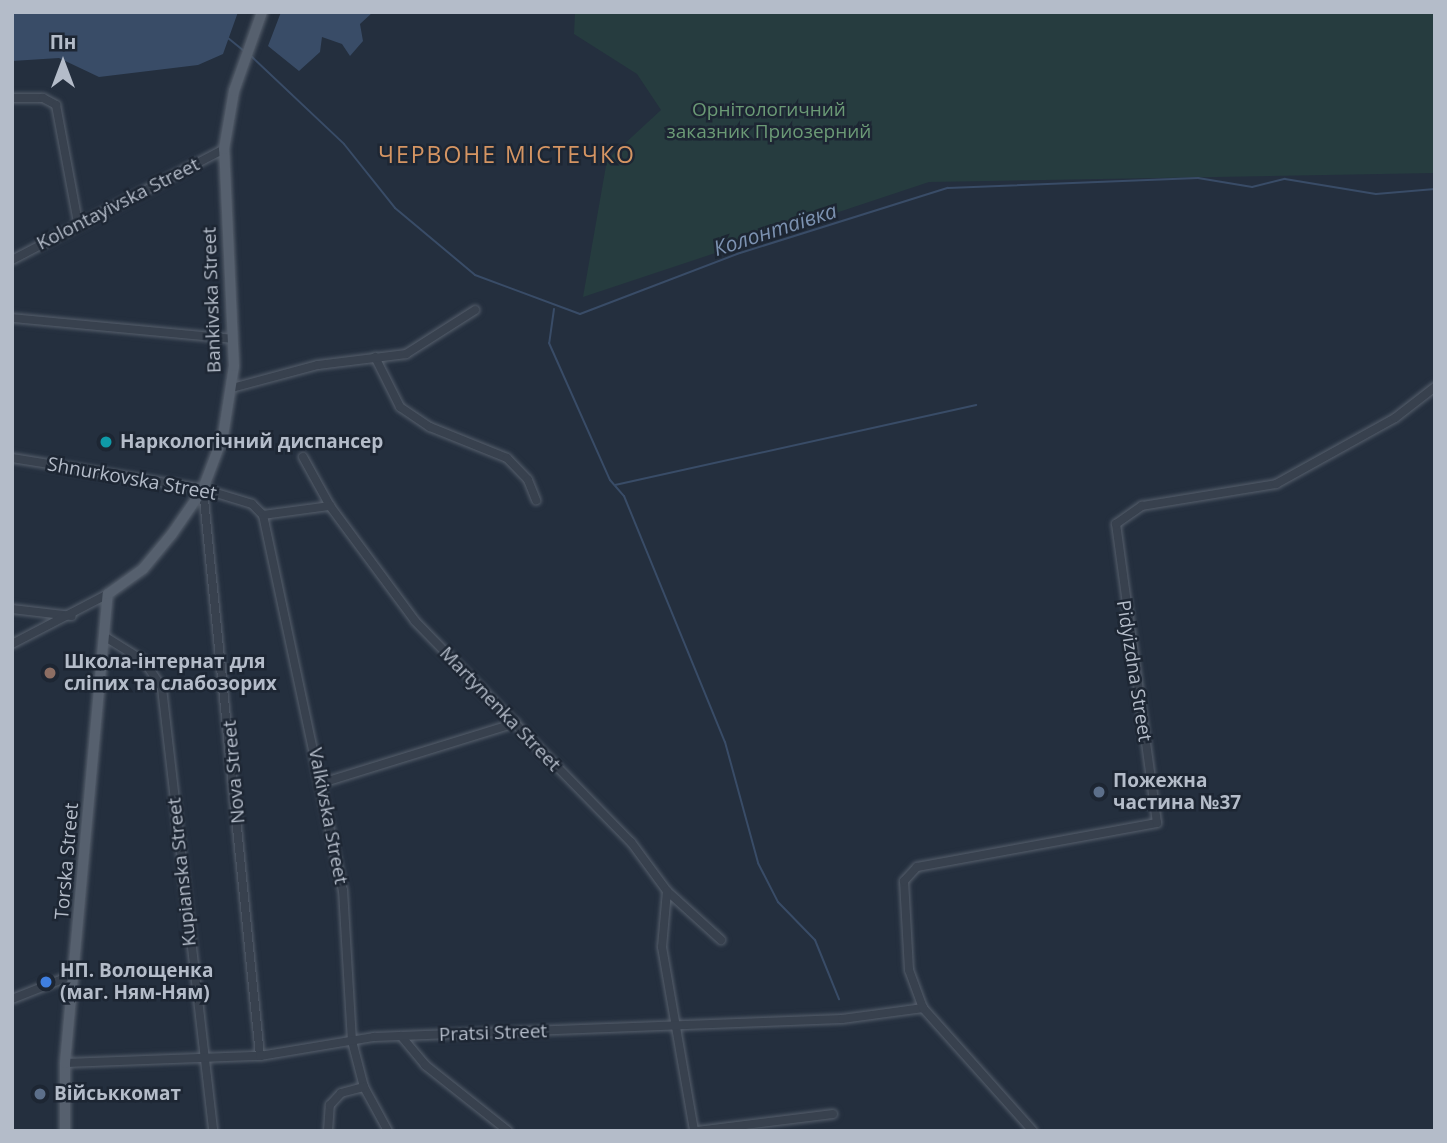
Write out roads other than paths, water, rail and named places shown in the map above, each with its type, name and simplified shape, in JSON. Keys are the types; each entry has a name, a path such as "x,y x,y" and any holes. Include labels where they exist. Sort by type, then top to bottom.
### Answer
{"main road":[{"name":"Bankivska Street","path":"108,594 143,569 202,489 223,436 232,388 233,339 224,149 243,65 262,12"},
{"name":"Torska Street","path":"65,1131 65,1063 107,638 108,594"}],"street":[{"path":"12,99 43,98 56,105 78,222"},
{"name":"Kolontayivska Street","path":"12,260 78,222 224,149"},
{"path":"232,388 376,357 406,354 475,310"},
{"path":"12,318 233,339"},
{"path":"376,357 400,407 430,427 507,458 528,481 536,500"},
{"name":"Pidyizdna Street","path":"923,1008 909,970 904,881 917,867 1157,823 1113,534 1122,516 1142,506 1276,484 1385,424 1435,387"},
{"name":"Martynenka Street","path":"303,457 330,506 415,621 631,842 667,891 721,940"},
{"name":"Shnurkovska Street","path":"12,458 202,489 252,504 263,515"},
{"name":"Nova Street","path":"202,489 260,1056"},
{"path":"263,515 330,506"},
{"name":"Valkivska Street","path":"263,515 343,890 352,1041 364,1087 388,1131"},
{"name":"Bankivska Street","path":"12,645 72,616 108,594"},
{"path":"12,610 72,616"},
{"name":"Kupianska Street","path":"107,638 144,661 162,688 213,1131"},
{"path":"322,783 516,723"},
{"path":"667,891 662,947 695,1131 833,1114"},
{"path":"12,999 73,975"},
{"path":"923,1008 1033,1131"},
{"name":"Pratsi Street","path":"65,1063 260,1056 401,1036 842,1019 923,1008"},
{"path":"401,1036 425,1065 508,1131"},
{"path":"328,1131 330,1105 341,1093 364,1087"}],"water":[{"path":"12,12 238,12 223,54 198,65 99,77 59,58 12,61"},
{"path":"281,12 373,12 360,24 363,41 350,56 342,44 322,37 320,52 299,71 268,46"}],"waterway":[{"name":"Колонтаївка","path":"228,38 243,50"},
{"name":"Колонтаївка","path":"250,55 344,144 395,208 475,275 580,314 740,253 948,188 1198,178 1252,187 1285,179 1376,194 1435,189"},
{"path":"554,309 549,343 610,480 624,496 725,742 758,863 778,902 815,940 839,999"},
{"path":"615,485 976,405"}],"place":[{"name":"Наркологічний диспансер","path":"106,442"},
{"name":"Школа-інтернат для сліпих та слабозорих","path":"50,673"},
{"name":"Пожежна частина №37","path":"1099,792"},
{"name":"НП. Волощенка (маг. Ням-Ням)","path":"46,982"},
{"name":"Військкомат","path":"40,1094"}],"district":[{"name":"ЧЕРВОНЕ МІСТЕЧКО","path":"507,154"}],"park label":[{"name":"Орнiтологичний заказник Приозерний","path":"769,121"}]}
